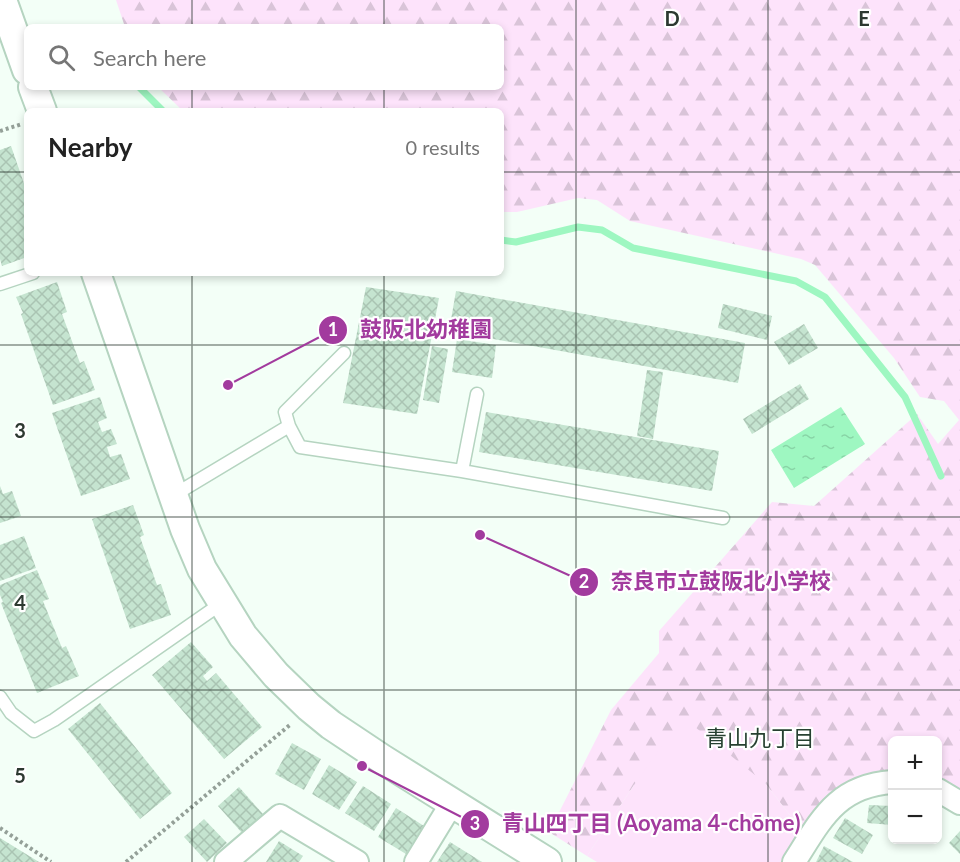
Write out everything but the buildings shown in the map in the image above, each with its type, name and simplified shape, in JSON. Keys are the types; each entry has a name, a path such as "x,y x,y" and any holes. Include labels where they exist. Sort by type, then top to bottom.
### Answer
{"street":[{"path":"2,0 24,62"},
{"path":"34,90 41,108"},
{"path":"97,276 185,529 202,569 249,644 276,675 331,725 547,862"},
{"path":"794,862 824,815 843,798 863,788 888,783"},
{"path":"942,792 960,803"},
{"path":"416,862 453,803"},
{"path":"226,862 280,816 357,862"}],"lane":[{"path":"0,284 24,276"},
{"path":"344,353 285,412 289,426 300,447 462,471 723,518"},
{"path":"462,471 477,394"},
{"path":"174,495 289,426"},
{"path":"0,698 11,713 34,731 54,720 222,603"}],"path":[{"path":"0,131 24,123"},
{"path":"126,862 309,707"},
{"path":"0,828 51,862"}],"green space":[{"path":"116,0 960,0 960,795 942,785 942,736 888,736 888,778 807,829 789,814 765,783 634,785 587,856 549,832 611,710 659,653 659,631 772,502 814,506 917,414 938,444 959,420 944,401 920,397 894,358 815,265 801,259 630,221 597,200 578,198 517,212 504,212 504,108 180,108 161,90 504,90 504,24 124,24"},
{"path":"695,727 765,783 789,814 807,829 786,862 597,862 587,856 667,739"}],"water":[{"path":"841,407 865,444 794,488 771,450"}],"waterway":[{"path":"142,90 160,108"},
{"path":"504,240 516,242 578,227 602,230 633,248 796,281 825,297 905,397 941,476"}],"place":[{"name":"鼓阪北幼稚園","path":"228,385"},
{"name":"奈良市立鼓阪北小学校","path":"480,535"},
{"name":"青山四丁目 (Aoyama 4-chōme)","path":"362,766"}],"district":[{"name":"青山九丁目","path":"760,738"}]}
